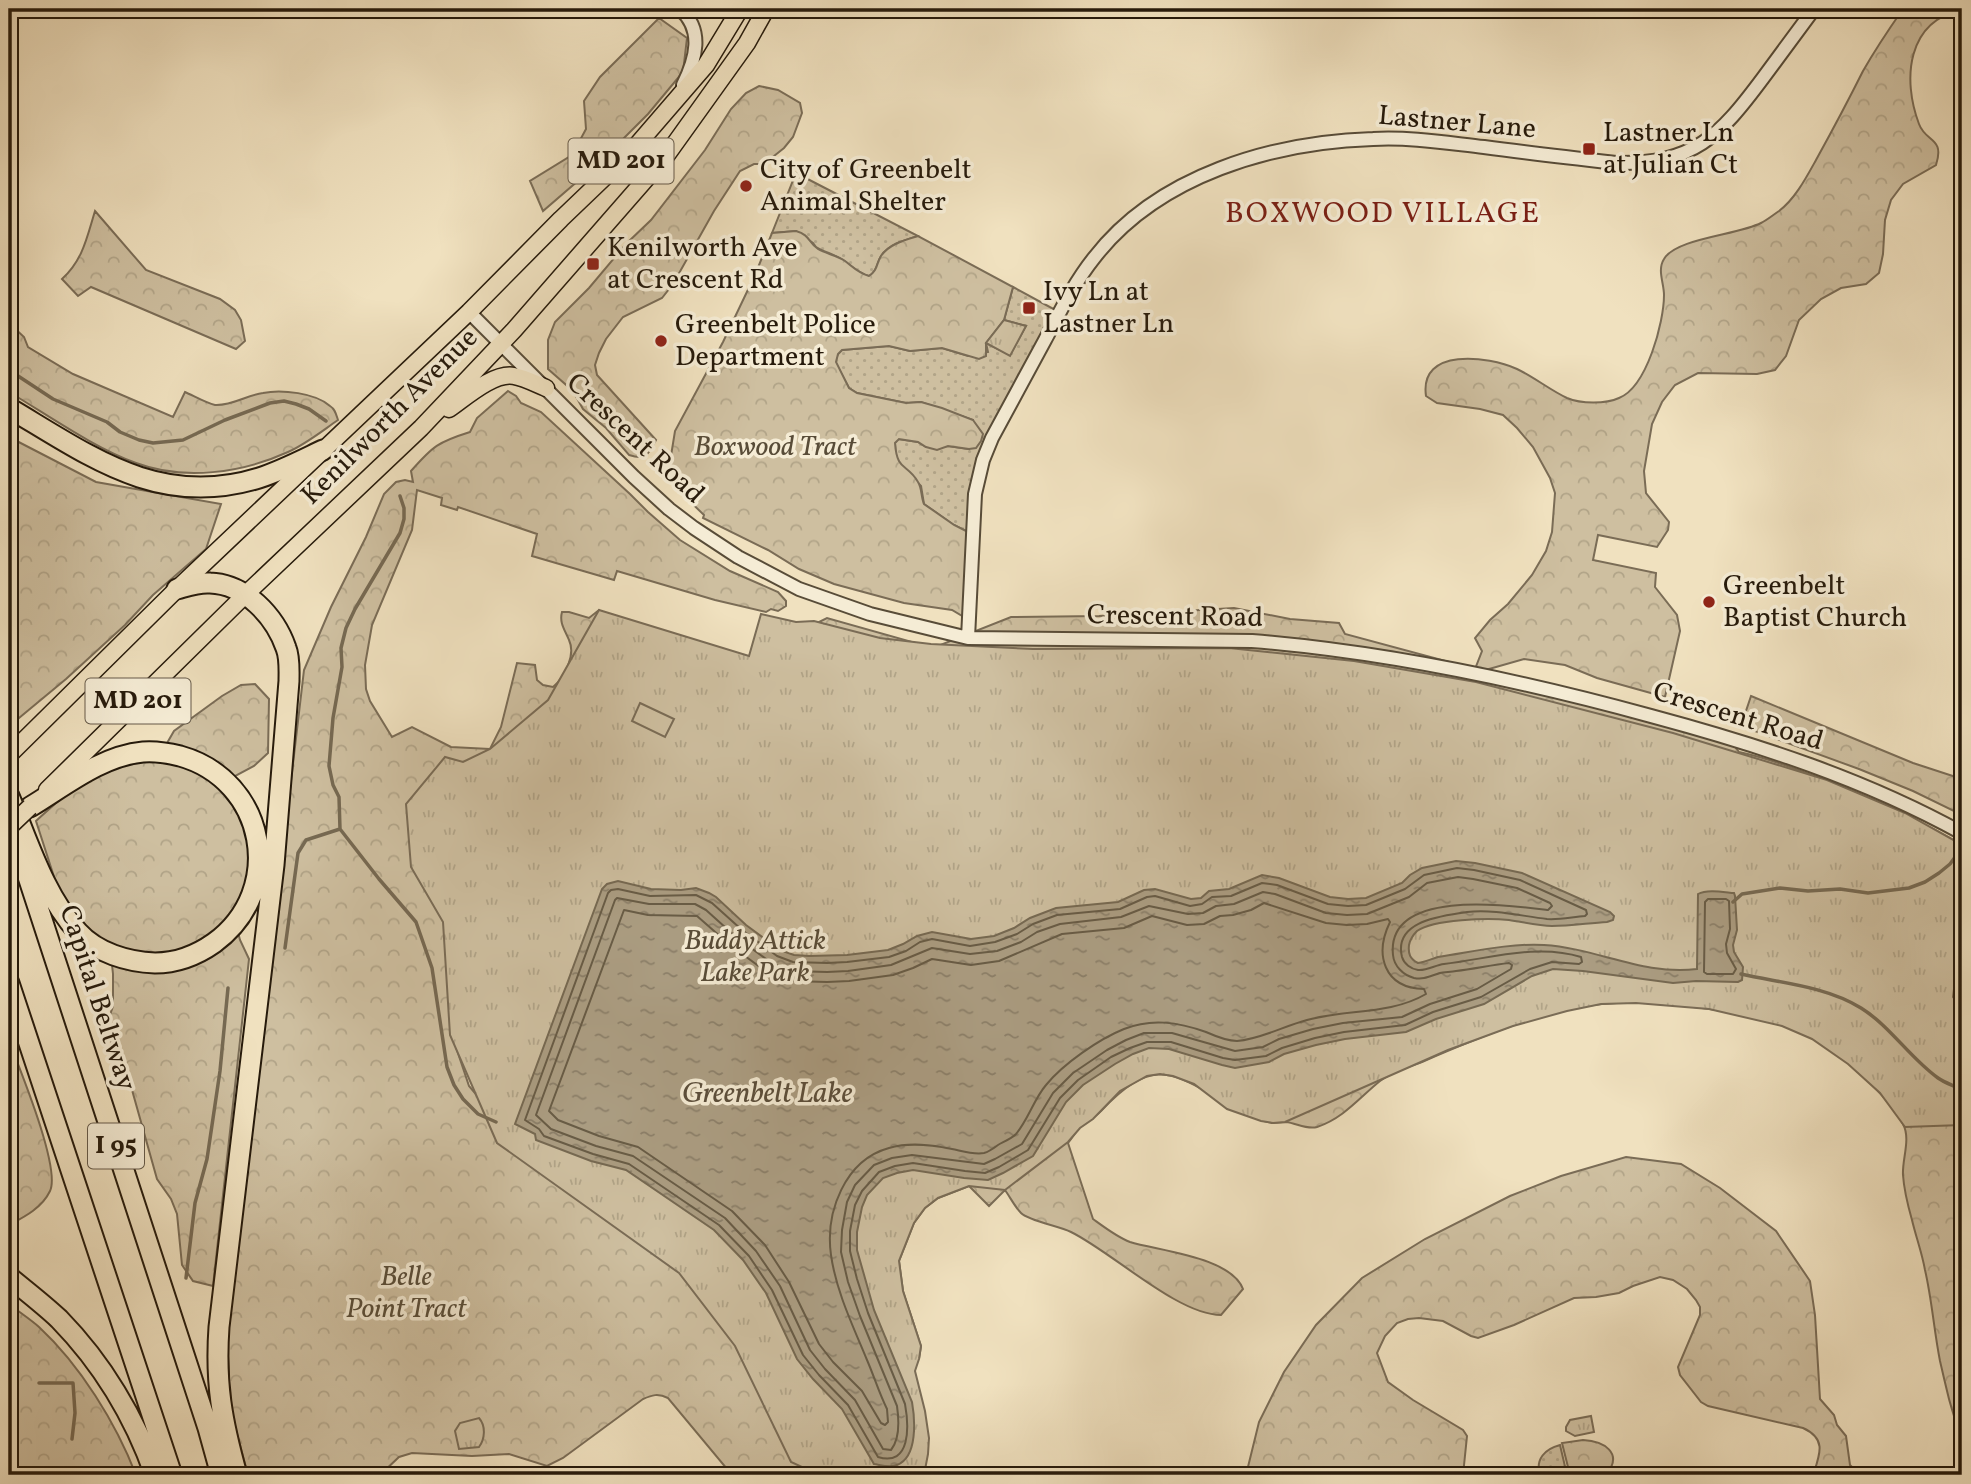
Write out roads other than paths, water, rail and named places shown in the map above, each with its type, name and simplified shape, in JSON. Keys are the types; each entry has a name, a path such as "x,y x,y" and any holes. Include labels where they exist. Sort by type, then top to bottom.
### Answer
{"highway":[{"path":"9,408 113,468 133,477 174,486 212,488 258,479 323,450"},
{"path":"177,589 206,582 246,594 269,618 287,650 289,681 274,865 219,1327 219,1397 237,1475"},
{"path":"9,796 47,884 67,919 98,948 118,957 139,962 163,963 184,959 204,950 237,922 255,888 259,849 246,806 214,771 194,760 165,752 144,752 120,757 95,767 30,807"},
{"name":"Capital Beltway","path":"9,818 204,1415 221,1475"},
{"name":"I 95","path":"9,983 172,1475"},
{"path":"9,1277 59,1320 88,1353 134,1423 155,1475"}],"main road":[{"name":"Kenilworth Avenue","path":"9,827 246,594 421,428 502,344 666,156 747,43 766,9"},
{"name":"Kenilworth Avenue","path":"10,754 177,589 469,312 630,153 706,65 735,10"},
{"path":"731,65 741,32 740,18 735,10"},
{"path":"421,428 474,391 505,375 516,376 546,388"}],"street":[{"path":"676,99 689,72 696,46 692,24 680,9"},
{"name":"Lastner Lane","path":"968,638 975,494 977,478 987,449 1077,281 1106,244 1152,204 1189,182 1223,168 1297,147 1343,141 1417,139 1616,163 1667,159 1696,147 1723,128 1742,107 1814,9"},
{"name":"Crescent Road","path":"469,312 641,484 687,523 776,579 817,597 903,623 968,638 1251,642 1331,649 1446,668 1586,698 1739,741 1865,786 1962,833"}],"water":[{"name":"Greenbelt Lake","path":"1456,861 1522,873 1610,912 1614,916 1613,920 1559,926 1488,919 1436,924 1417,931 1411,939 1409,954 1418,963 1491,948 1544,945 1658,969 1697,969 1698,894 1715,891 1734,893 1735,896 1737,930 1733,945 1743,967 1742,980 1673,983 1553,969 1532,976 1484,1004 1406,1032 1316,1045 1284,1054 1269,1062 1235,1068 1169,1049 1149,1048 1115,1064 1083,1085 1066,1102 1033,1156 1003,1173 988,1180 913,1170 883,1178 867,1195 862,1207 857,1250 874,1310 912,1402 912,1446 904,1461 894,1466 874,1464 842,1409 797,1359 766,1293 743,1260 714,1230 626,1170 591,1161 536,1140 535,1134 515,1124 602,889 607,884 618,881 651,889 696,888 716,897 746,925 780,950 794,955 847,955 888,950 932,932 971,939 994,936 1056,908 1118,902 1144,890 1155,889 1191,899 1201,898 1209,891 1229,889 1262,875 1279,878 1330,897 1366,898 1402,883 1422,868"}],"waterway":[{"path":"9,370 53,399 107,422 120,432 153,443 183,440 225,420 270,403 284,401 309,409 326,421"},
{"path":"400,496 404,508 400,533 346,628 341,648 342,667 333,718 329,766 339,797 340,829 416,922 432,968 447,1067 454,1085 478,1114 496,1122"},
{"path":"285,948 298,853 306,840 340,829"},
{"path":"1733,902 1742,894 1780,888 1808,891 1840,889 1868,893 1909,888 1939,873 1961,849"},
{"path":"1741,974 1818,990 1861,1008 1938,1078 1962,1090"},
{"path":"186,1278 195,1203 207,1159 220,1071 228,988"},
{"path":"39,1383 73,1383 75,1413 72,1439"}],"place":[{"name":"Lastner Ln at Julian Ct","path":"1589,149"},
{"name":"City of Greenbelt Animal Shelter","path":"746,186"},
{"name":"Kenilworth Ave at Crescent Rd","path":"593,264"},
{"name":"Ivy Ln at Lastner Ln","path":"1029,308"},
{"name":"Greenbelt Police Department","path":"661,341"},
{"name":"Greenbelt Baptist Church","path":"1709,602"}],"district":[{"name":"BOXWOOD VILLAGE","path":"1383,214"}],"park label":[{"name":"Boxwood Tract","path":"775,447"},
{"name":"Buddy Attick Lake Park","path":"755,957"},
{"name":"Belle Point Tract","path":"406,1293"}]}
